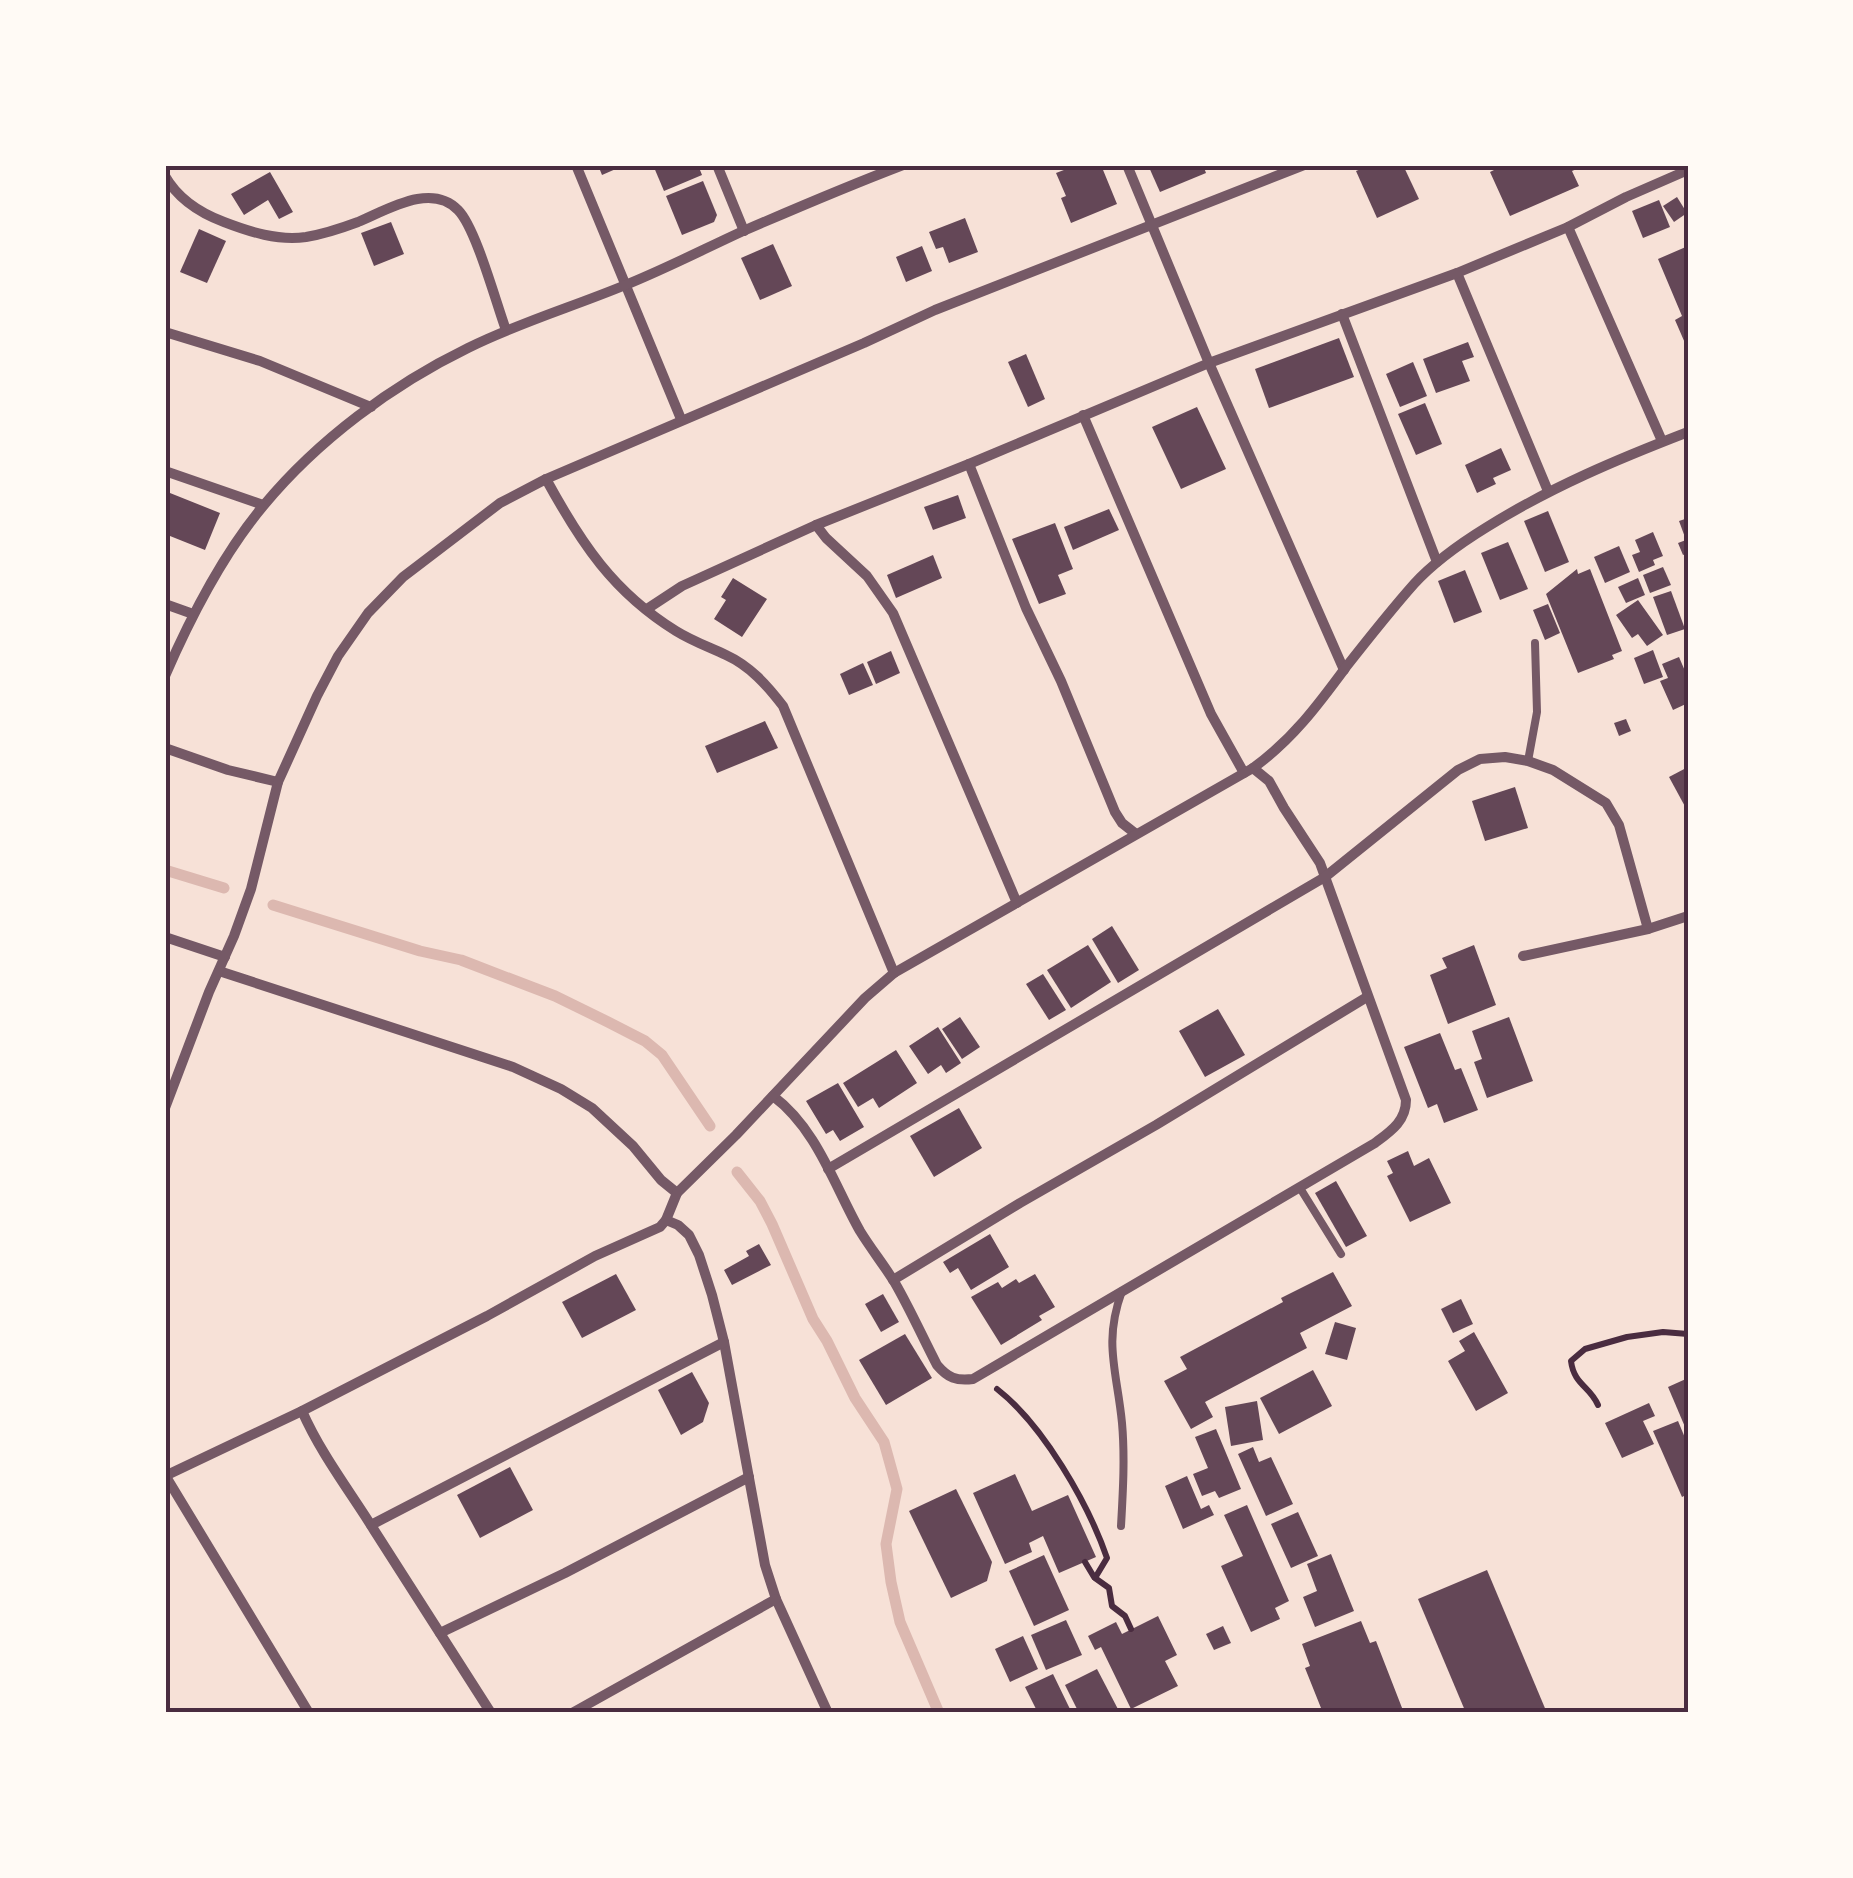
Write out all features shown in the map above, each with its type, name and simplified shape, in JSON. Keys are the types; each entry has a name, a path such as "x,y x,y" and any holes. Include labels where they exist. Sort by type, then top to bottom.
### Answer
{"street":[{"path":"576,165 681,419"},
{"path":"717,165 744,231"},
{"path":"858,165 866,180"},
{"path":"165,676 212,580 264,505 332,438 372,407 466,348 624,286 903,165"},
{"path":"1128,165 1208,363 1344,670"},
{"path":"165,1108 251,890 278,782 331,669 368,613 448,541 500,503 681,419 934,310 1304,165"},
{"path":"647,609 682,586 816,524 1208,363 1457,273 1687,173"},
{"path":"165,176 190,205 209,216 249,231 286,238 321,234 408,201 433,198 456,206 468,222 506,330"},
{"path":"1568,227 1662,442"},
{"path":"1457,273 1548,491"},
{"path":"1342,314 1438,562"},
{"path":"165,332 260,362 372,407"},
{"path":"774,1096 798,1120 828,1169 938,1365 946,1376 959,1381 973,1379 1375,1143 1401,1121 1406,1110 1398,1076 1320,863 1269,780 1249,771 1230,750 1083,416"},
{"path":"309,1713 165,1475 302,1411 595,1256 660,1226 677,1193 865,998 894,973 1276,752 1302,727 1417,580 1486,528 1548,491 1688,432"},
{"path":"969,464 1026,608 1115,812 1136,834"},
{"path":"165,471 264,505"},
{"path":"546,479 575,532 610,577 674,630 749,669 784,706 894,973"},
{"path":"816,524 867,576 893,613 1017,903"},
{"path":"165,604 193,614"},
{"path":"165,748 278,782"},
{"path":"828,1169 1325,878 1458,770 1480,759 1528,761 1553,770 1606,803 1619,825 1648,928"},
{"path":"1523,956 1688,916"},
{"path":"165,938 225,957"},
{"path":"218,971 513,1067 560,1089 592,1108 677,1193"},
{"path":"893,1280 1367,996"},
{"path":"666,1220 689,1236 700,1255 724,1342 762,1552 776,1600 828,1713"},
{"path":"371,1525 724,1342"},
{"path":"302,1411 325,1457 491,1713"},
{"path":"440,1633 749,1477"},
{"path":"572,1713 776,1600"}],"lane":[{"path":"1528,761 1536,712 1535,643"},
{"path":"1300,1188 1341,1254"},
{"path":"1122,1291 1110,1340 1124,1444 1122,1526"}],"path":[{"path":"1598,1405 1572,1372 1572,1362 1586,1350 1628,1337 1663,1332 1688,1334"},
{"path":"973,1379 996,1388 1014,1402 1068,1476 1106,1554 1106,1562 1095,1578"},
{"path":"1085,1562 1095,1578 1109,1588 1112,1606 1125,1616 1132,1629"}],"building":[{"path":"598,165 625,165 602,175"},
{"path":"653,165 698,165 702,175 664,191"},
{"path":"1077,165 1101,165 1117,204 1071,223 1056,173"},
{"path":"1148,165 1203,165 1206,173 1160,192"},
{"path":"1371,165 1403,165 1419,199 1377,218 1356,171"},
{"path":"1504,165 1586,165 1572,171 1579,186 1510,216 1490,172"},
{"path":"270,172 293,212 279,219 268,200 244,215 231,194"},
{"path":"703,181 717,215 714,222 682,235 666,196"},
{"path":"1677,197 1687,213 1674,222 1663,206"},
{"path":"1659,200 1670,227 1643,238 1632,211"},
{"path":"965,218 978,252 949,263 943,247 936,249 929,232"},
{"path":"391,222 404,254 374,266 361,233"},
{"path":"199,229 226,241 207,283 180,272"},
{"path":"773,244 792,286 760,300 741,258"},
{"path":"922,246 932,271 906,282 896,257"},
{"path":"1688,246 1688,350 1675,320 1682,316 1658,259"},
{"path":"1339,338 1354,377 1269,408 1255,369"},
{"path":"1468,342 1474,357 1462,361 1470,381 1436,393 1423,359"},
{"path":"1026,354 1045,399 1028,407 1008,362"},
{"path":"1413,362 1427,396 1400,407 1386,374"},
{"path":"1425,403 1442,444 1416,455 1398,414"},
{"path":"1197,407 1226,469 1181,489 1152,427"},
{"path":"1501,448 1511,470 1493,478 1496,484 1477,493 1465,465"},
{"path":"165,491 220,513 205,550 165,534"},
{"path":"958,495 966,518 933,530 924,507"},
{"path":"1109,509 1119,530 1073,550 1064,527"},
{"path":"1548,511 1569,562 1545,572 1524,521"},
{"path":"1688,518 1688,553 1683,555 1678,543 1686,540 1679,521"},
{"path":"1055,523 1073,569 1058,575 1066,594 1039,604 1012,539"},
{"path":"1653,532 1663,556 1653,560 1655,565 1639,572 1632,555 1640,552 1635,540"},
{"path":"1508,542 1528,589 1500,600 1481,553"},
{"path":"1619,546 1630,572 1605,583 1594,557"},
{"path":"933,555 942,578 896,598 887,575"},
{"path":"1663,567 1671,585 1650,593 1643,575"},
{"path":"1577,569 1578,574 1590,569 1622,651 1612,655 1614,659 1578,673 1546,594"},
{"path":"1465,570 1482,612 1454,623 1438,581"},
{"path":"733,578 767,599 742,637 714,619"},
{"path":"1638,578 1645,595 1626,603 1618,587"},
{"path":"1671,591 1685,629 1667,635 1653,597"},
{"path":"1638,600 1663,635 1647,646 1638,634 1632,638 1616,615"},
{"path":"1548,604 1560,633 1545,640 1533,610"},
{"path":"1653,650 1663,677 1644,684 1634,658"},
{"path":"891,651 900,673 876,684 867,662"},
{"path":"1679,657 1688,678 1688,703 1673,710 1660,681 1668,678 1662,664"},
{"path":"863,663 873,685 849,695 840,674"},
{"path":"1626,719 1631,731 1619,736 1614,723"},
{"path":"765,721 778,748 717,773 705,746"},
{"path":"1688,767 1688,812 1669,777"},
{"path":"1515,787 1528,828 1485,841 1472,801"},
{"path":"1112,926 1139,970 1118,983 1092,939"},
{"path":"1088,945 1111,982 1071,1008 1047,970"},
{"path":"1474,945 1496,1005 1448,1024 1430,975 1447,968 1442,958"},
{"path":"1043,974 1066,1010 1049,1020 1026,984"},
{"path":"1218,1009 1245,1055 1205,1077 1179,1031"},
{"path":"960,1017 980,1047 962,1059 942,1029"},
{"path":"1509,1017 1533,1081 1487,1098 1474,1062 1482,1059 1472,1031"},
{"path":"938,1027 961,1063 946,1073 941,1065 928,1074 909,1046"},
{"path":"1440,1033 1455,1070 1461,1068 1478,1110 1444,1123 1437,1104 1428,1108 1404,1047"},
{"path":"896,1050 917,1083 879,1108 873,1098 858,1107 843,1083"},
{"path":"838,1083 864,1127 840,1141 833,1130 826,1134 806,1101"},
{"path":"959,1108 982,1148 934,1177 910,1136"},
{"path":"1408,1151 1414,1166 1429,1158 1451,1203 1410,1222 1387,1176 1393,1173 1387,1161"},
{"path":"1336,1181 1367,1236 1346,1247 1315,1193"},
{"path":"990,1234 1009,1267 971,1290 958,1268 950,1273 943,1262"},
{"path":"759,1244 771,1265 732,1285 724,1270 749,1256 746,1251"},
{"path":"1333,1272 1352,1306 1300,1333 1307,1348 1205,1402 1213,1417 1191,1429 1164,1381 1187,1369 1180,1357"},
{"path":"616,1274 636,1310 582,1338 562,1302"},
{"path":"1035,1274 1055,1307 1039,1316 1042,1320 1001,1345 971,1297 998,1282 1002,1288"},
{"path":"883,1294 899,1322 881,1332 865,1304"},
{"path":"1461,1299 1473,1324 1453,1333 1441,1309"},
{"path":"1335,1322 1356,1328 1347,1360 1325,1354"},
{"path":"1474,1332 1508,1393 1476,1411 1448,1361 1465,1351 1459,1341"},
{"path":"905,1334 932,1378 886,1405 859,1360"},
{"path":"1313,1370 1332,1406 1279,1434 1260,1398"},
{"path":"692,1372 709,1403 703,1422 681,1435 658,1390"},
{"path":"1688,1378 1688,1434 1668,1387"},
{"path":"1257,1401 1263,1440 1231,1446 1225,1407"},
{"path":"1649,1403 1655,1416 1643,1421 1654,1444 1622,1458 1605,1423"},
{"path":"1678,1421 1688,1445 1688,1494 1682,1497 1653,1431"},
{"path":"1216,1429 1241,1489 1219,1498 1215,1491 1202,1496 1193,1474 1208,1468 1195,1437"},
{"path":"1253,1447 1259,1462 1271,1457 1293,1504 1266,1516 1238,1454"},
{"path":"510,1467 533,1510 480,1538 457,1495"},
{"path":"1015,1474 1032,1511 1068,1495 1096,1557 1059,1573 1043,1536 1029,1543 1032,1552 1005,1564 973,1493"},
{"path":"1187,1476 1201,1509 1209,1505 1214,1515 1183,1529 1165,1486"},
{"path":"956,1489 992,1562 987,1581 951,1598 909,1511"},
{"path":"1247,1505 1289,1601 1275,1608 1280,1619 1251,1632 1221,1566 1243,1556 1224,1515"},
{"path":"1298,1512 1318,1556 1291,1568 1271,1524"},
{"path":"1331,1554 1354,1611 1315,1627 1303,1597 1317,1591 1307,1564"},
{"path":"1044,1555 1069,1610 1034,1626 1009,1571"},
{"path":"1487,1570 1547,1713 1466,1713 1418,1599"},
{"path":"1158,1616 1177,1655 1165,1661 1178,1686 1131,1709 1101,1647 1095,1650 1088,1636 1116,1622 1122,1634"},
{"path":"1066,1620 1082,1655 1046,1670 1031,1635"},
{"path":"1361,1621 1370,1643 1376,1641 1404,1713 1323,1713 1305,1668 1310,1666 1302,1644"},
{"path":"1223,1626 1231,1643 1214,1650 1206,1634"},
{"path":"1023,1636 1038,1669 1010,1682 995,1649"},
{"path":"1097,1669 1120,1713 1079,1713 1065,1685"},
{"path":"1053,1674 1072,1713 1038,1713 1025,1687"}],"waterway":[{"path":"165,870 224,888"},
{"path":"273,905 461,960 555,996 608,1022 645,1041 662,1055 710,1126"},
{"path":"737,1172 760,1201 813,1319 855,1398 884,1442 897,1489 886,1544 891,1582 900,1622 939,1713"}]}
